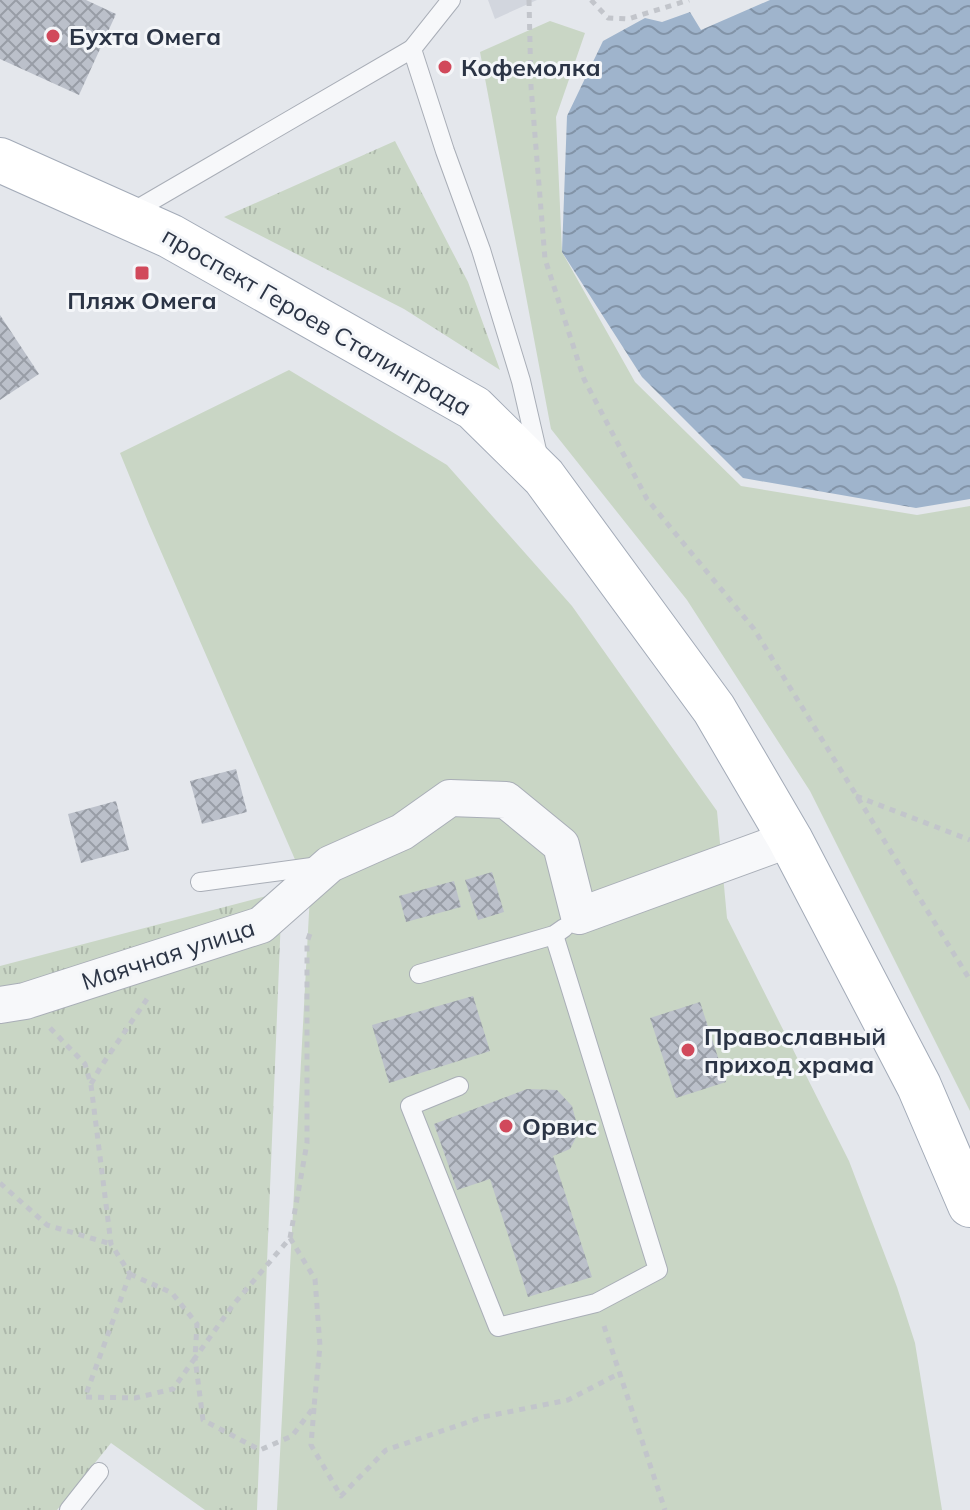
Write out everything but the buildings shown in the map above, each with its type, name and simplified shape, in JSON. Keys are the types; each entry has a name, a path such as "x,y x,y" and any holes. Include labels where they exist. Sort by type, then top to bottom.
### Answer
{"main road":[{"name":"проспект Героев Сталинграда","path":"12,172 170,236 474,408 544,477 714,709 790,839 919,1086 970,1205"}],"street":[{"name":"Маячная улица","path":"12,1003 261,925 330,864 402,832 450,798 506,800 561,845 567,926"},
{"path":"567,926 790,839"}],"lane":[{"path":"126,216 412,49 451,0"},
{"path":"412,49 481,250 521,381 544,477"},
{"path":"200,882 330,864"},
{"path":"419,974 567,926 658,1270 596,1303 498,1327 410,1106 459,1086"},
{"path":"69,1510 99,1472"}],"path":[{"path":"529,0 531,86 545,259 584,379 647,499 754,629 970,980"},
{"path":"591,0 608,18 628,19 689,0"},
{"path":"856,796 970,840"},
{"path":"130,1274 85,1397 135,1398 173,1389 233,1305 290,1238 307,1143 307,942 311,929"},
{"path":"91,1085 181,951"},
{"path":"12,1003 85,1064 91,1085 111,1244 130,1274 172,1293 197,1324 195,1358 203,1420 260,1450 292,1436 314,1407"},
{"path":"0,1183 47,1225 111,1244"},
{"path":"290,1238 315,1279 320,1346 311,1445 341,1496 386,1450 483,1417 568,1400 620,1373"},
{"path":"596,1303 665,1510"}],"shaded area":[{"path":"488,0 537,0 495,19"}],"green space":[{"path":"550,21 585,33 556,117 562,252 635,382 741,486 917,515 970,506 970,1111 810,791 687,600 551,429 480,52"},
{"path":"395,141 468,282 500,370 404,309 224,217"},
{"path":"289,370 447,465 572,606 717,811 727,918 849,1161 897,1287 915,1343 942,1510 277,1510 310,894 120,453"},
{"path":"282,892 257,1510 205,1510 111,1443 57,1510 0,1510 0,966"}],"water":[{"path":"770,0 970,0 970,499 916,508 743,478 642,377 562,252 567,116 603,41 645,18 662,22 690,12 701,30"}],"place":[{"name":"Бухта Омега","path":"53,36"},
{"name":"Кофемолка","path":"445,67"},
{"name":"Пляж Омега","path":"142,273"},
{"name":"Православный приход храма","path":"688,1050"},
{"name":"Орвис","path":"506,1126"}]}
